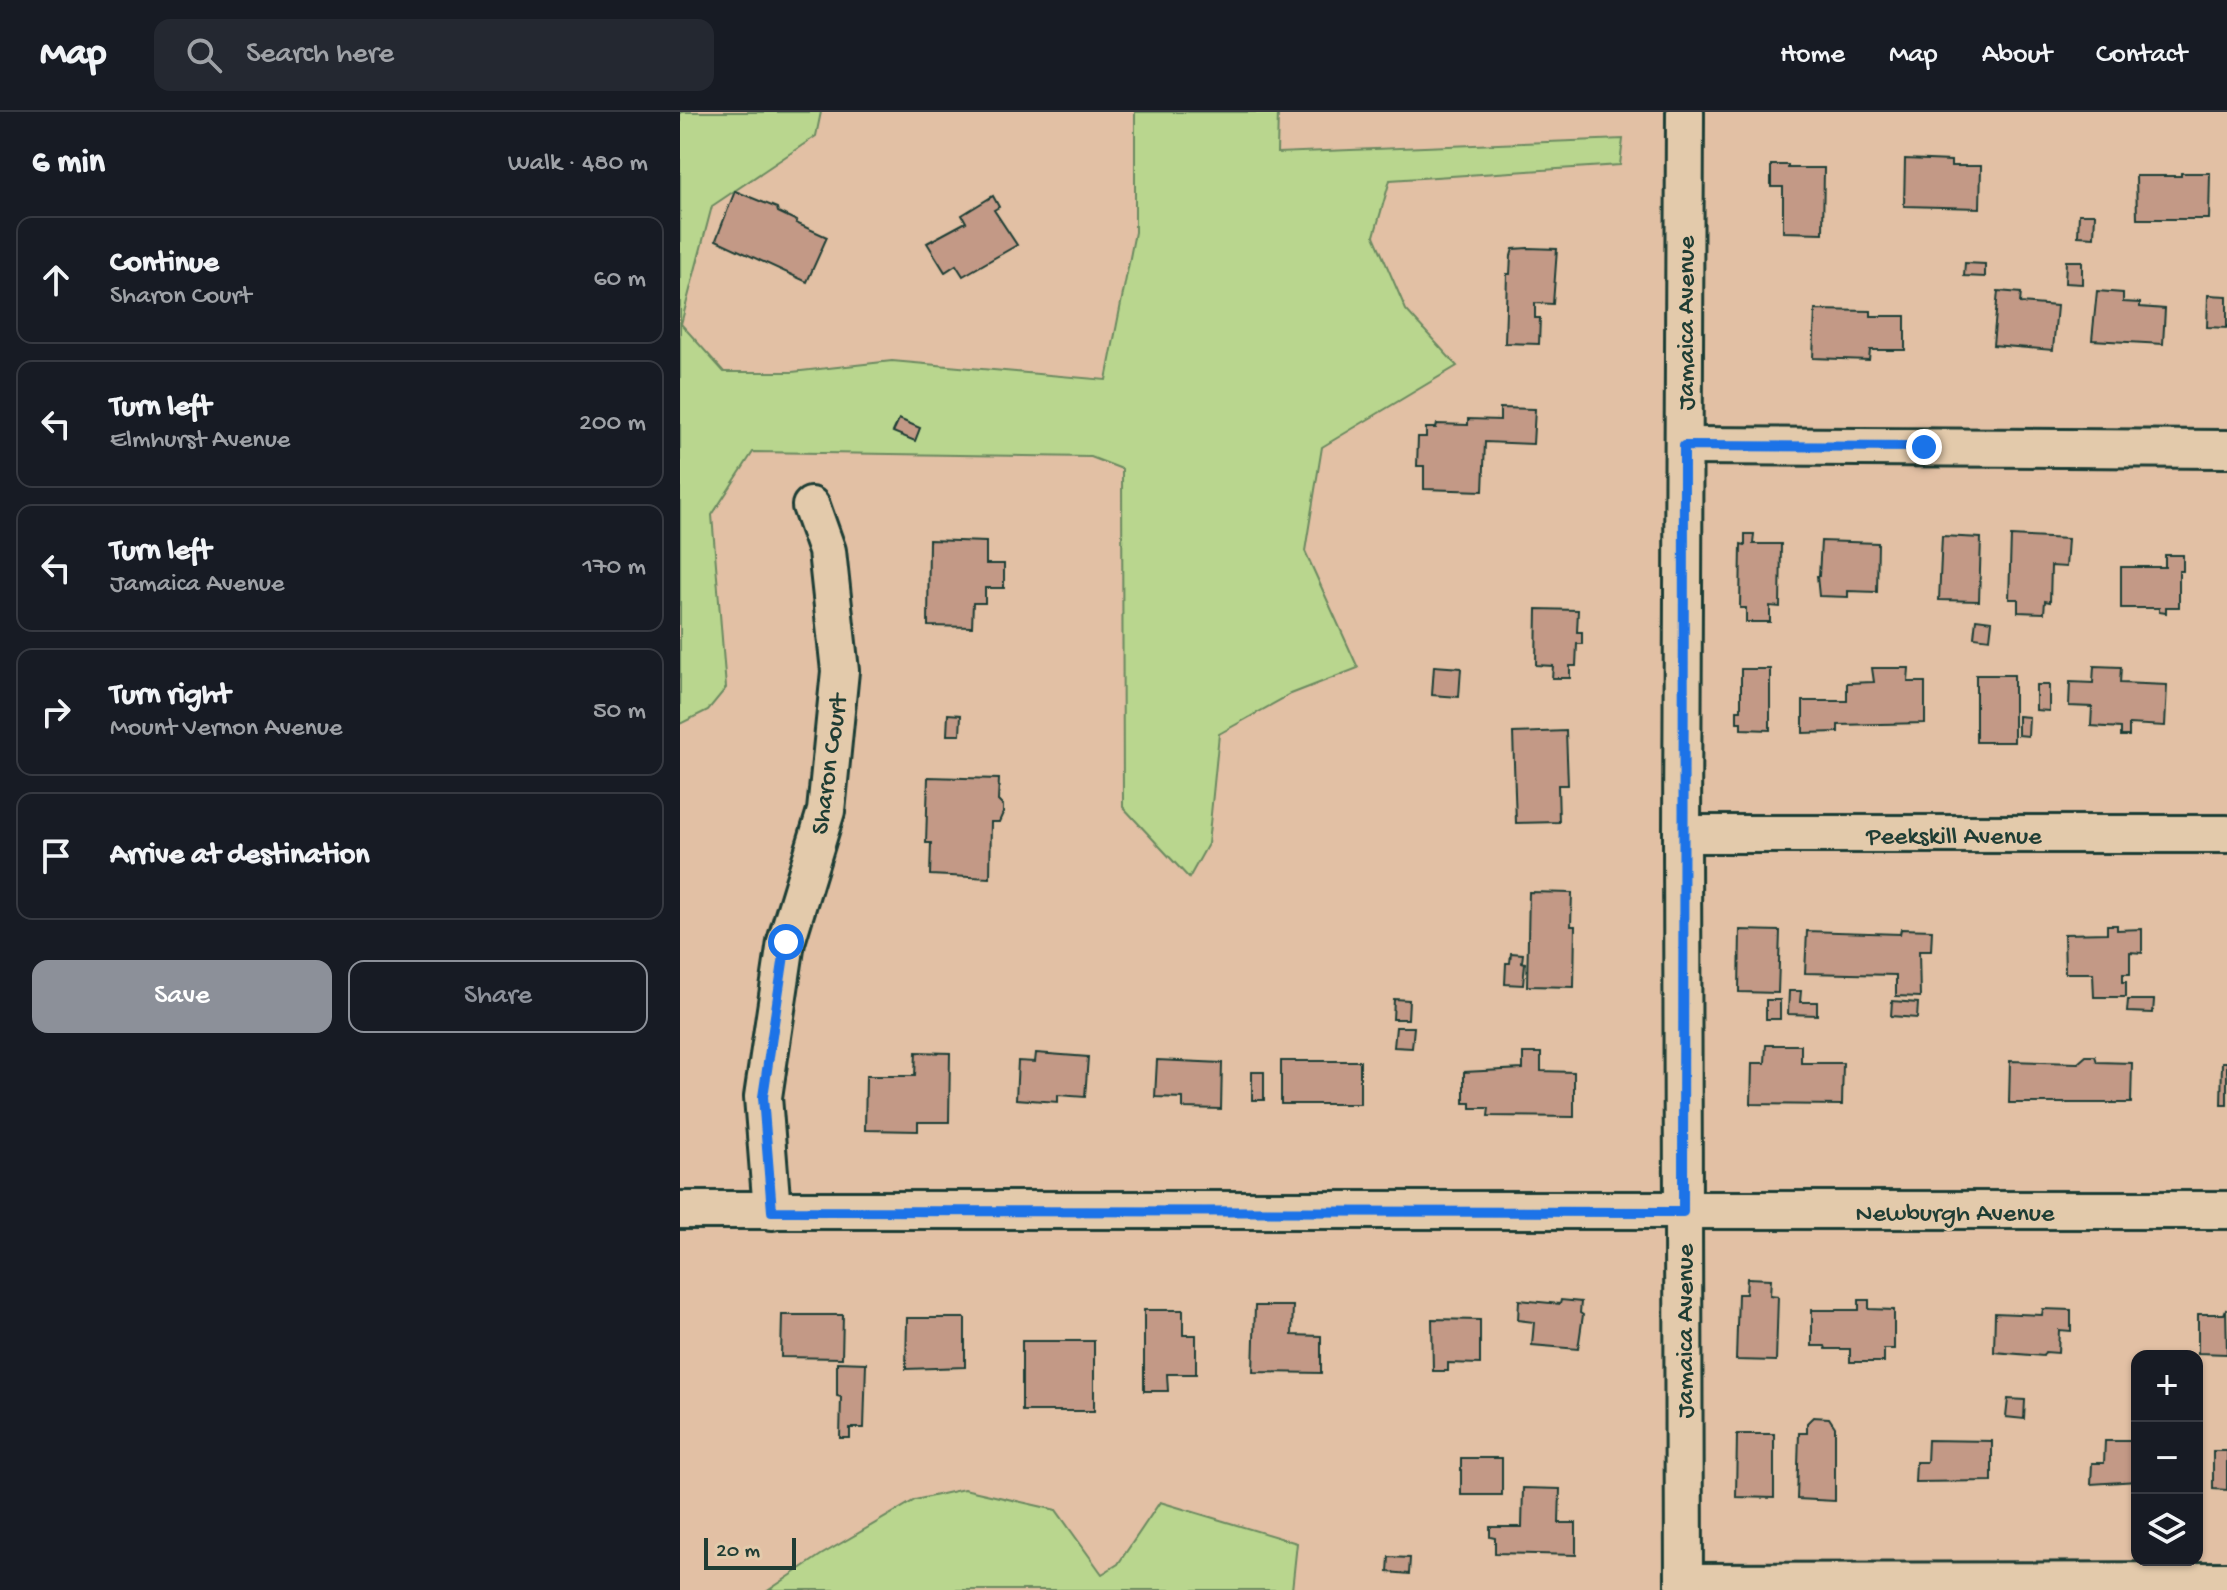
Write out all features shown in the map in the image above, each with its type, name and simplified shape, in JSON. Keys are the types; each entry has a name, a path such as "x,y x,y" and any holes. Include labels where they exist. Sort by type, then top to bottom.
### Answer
{"street":[{"name":"Jamaica Avenue","path":"1684,1586 1682,834 1685,112"},
{"path":"1684,446 2227,449"},
{"name":"Sharon Court","path":"772,1211 763,1097 786,942 826,811 840,671 827,551 811,506"},
{"name":"Peekskill Avenue","path":"1682,834 2227,834"},
{"name":"Newburgh Avenue","path":"680,1210 2227,1210"},
{"path":"1684,1586 2227,1581"}],"green space":[{"path":"680,112 821,112 816,136 712,206 681,324 724,372 792,372 892,361 1106,380 1135,232 1135,112 1278,112 1277,153 1623,139 1620,165 1390,180 1374,236 1406,310 1457,366 1322,447 1305,551 1358,668 1291,694 1219,734 1208,844 1189,878 1123,807 1122,469 1091,457 753,452 712,515 726,688 708,710 680,724"},
{"path":"964,1489 1056,1510 1102,1574 1118,1564 1160,1502 1297,1543 1292,1590 769,1590 821,1555 915,1500"}],"building":[{"path":"1905,159 1951,161 1951,166 1981,166 1980,208 1904,206"},
{"path":"1771,165 1824,168 1823,233 1783,232 1783,187 1771,187"},
{"path":"2181,173 2210,173 2209,219 2137,219 2136,176 2181,176"},
{"path":"735,191 777,208 778,212 796,223 827,237 807,282 716,240"},
{"path":"993,196 999,207 994,210 1017,245 963,276 956,265 945,272 927,243 966,222 962,215"},
{"path":"2079,214 2095,214 2094,237 2078,236"},
{"path":"1513,249 1557,249 1553,304 1535,303 1535,318 1540,318 1539,344 1505,343 1507,274 1510,274 1511,256"},
{"path":"2066,261 2082,261 2082,284 2065,283"},
{"path":"1965,263 1985,264 1985,277 1964,276"},
{"path":"1998,291 2021,293 2020,303 2057,306 2053,350 1993,345"},
{"path":"2097,291 2123,293 2123,302 2165,309 2163,344 2092,340"},
{"path":"2208,295 2227,296 2227,328 2207,327"},
{"path":"1815,310 1871,311 1871,316 1905,316 1905,350 1870,350 1869,360 1813,358"},
{"path":"1500,408 1535,409 1533,444 1485,442 1483,491 1424,489 1424,466 1417,466 1418,437 1426,437 1426,428 1436,428 1437,424 1468,425 1468,419 1500,420"},
{"path":"899,419 920,428 915,441 893,432"},
{"path":"1745,534 1754,534 1753,544 1781,544 1780,607 1770,606 1770,622 1746,622 1746,608 1740,608 1741,544 1745,545"},
{"path":"1942,536 1981,538 1979,601 1939,600"},
{"path":"2011,536 2068,539 2066,567 2051,566 2050,602 2045,601 2044,613 2018,612 2018,599 2009,599"},
{"path":"929,540 986,542 986,564 1004,564 1004,588 985,588 985,603 973,603 972,627 928,626"},
{"path":"1821,541 1878,543 1877,592 1848,591 1848,597 1819,596 1817,576"},
{"path":"2165,555 2183,555 2183,571 2179,571 2179,607 2166,607 2166,613 2159,612 2159,608 2121,608 2121,567 2165,567"},
{"path":"1537,609 1578,610 1577,632 1582,632 1582,644 1577,644 1576,666 1570,666 1570,678 1552,678 1553,666 1536,665"},
{"path":"1976,619 1992,621 1990,639 1974,637"},
{"path":"1434,666 1461,668 1459,697 1432,695"},
{"path":"2094,666 2121,667 2120,683 2167,685 2165,726 2129,724 2129,736 2121,736 2121,728 2091,726 2092,707 2069,706 2070,682 2093,683"},
{"path":"1872,668 1909,668 1908,682 1925,682 1925,723 1838,725 1838,732 1803,733 1803,701 1847,701 1847,683 1874,682"},
{"path":"1741,669 1770,669 1770,730 1741,729 1741,722 1737,722 1737,710 1741,710"},
{"path":"1976,675 2014,675 2014,742 1976,742"},
{"path":"2036,685 2049,685 2049,711 2036,710"},
{"path":"948,714 961,715 960,735 947,735"},
{"path":"2018,716 2029,717 2028,736 2018,735"},
{"path":"1566,731 1568,785 1558,785 1559,822 1516,823 1513,733"},
{"path":"928,777 999,779 998,801 1003,806 1003,813 999,822 991,822 990,878 930,875 931,843 926,843"},
{"path":"1529,892 1572,893 1574,987 1527,986"},
{"path":"2107,925 2117,925 2117,930 2142,929 2142,953 2130,952 2130,974 2123,974 2126,997 2094,997 2093,973 2065,973 2064,934 2107,933"},
{"path":"1901,929 1932,930 1931,951 1919,951 1920,997 1896,996 1896,975 1805,973 1807,931 1900,934"},
{"path":"1740,930 1780,931 1778,993 1739,992"},
{"path":"1511,953 1523,954 1523,985 1505,984 1506,963 1510,963"},
{"path":"1789,991 1801,991 1800,1002 1817,1002 1817,1015 1788,1014"},
{"path":"1394,999 1409,1000 1408,1019 1393,1019"},
{"path":"1766,1000 1780,1000 1780,1019 1766,1019"},
{"path":"2128,1000 2154,1000 2153,1013 2127,1012"},
{"path":"1892,1001 1918,1003 1917,1018 1891,1016"},
{"path":"1396,1027 1414,1027 1412,1048 1394,1047"},
{"path":"1766,1045 1801,1045 1801,1063 1843,1063 1842,1105 1751,1104 1752,1063 1765,1063"},
{"path":"916,1052 950,1053 949,1122 918,1122 918,1131 865,1130 866,1076 915,1076"},
{"path":"1036,1053 1088,1057 1085,1097 1058,1095 1058,1102 1016,1099 1018,1061 1035,1062"},
{"path":"1523,1053 1541,1053 1541,1071 1574,1072 1574,1117 1488,1116 1489,1108 1471,1108 1471,1103 1464,1103 1464,1072 1523,1069"},
{"path":"2086,1056 2095,1056 2097,1062 2132,1063 2131,1103 2009,1103 2010,1061 2078,1063"},
{"path":"1157,1060 1222,1063 1221,1109 1183,1108 1183,1098 1155,1097"},
{"path":"1281,1061 1360,1061 1360,1104 1281,1104"},
{"path":"2222,1062 2227,1062 2227,1105 2221,1105"},
{"path":"1252,1072 1264,1072 1264,1100 1252,1100"},
{"path":"1747,1278 1771,1279 1770,1295 1778,1296 1776,1361 1736,1360 1738,1294 1746,1294"},
{"path":"1519,1300 1560,1304 1561,1300 1581,1302 1580,1313 1583,1315 1578,1349 1532,1345 1534,1322 1518,1320"},
{"path":"1859,1300 1869,1300 1869,1309 1894,1310 1894,1349 1884,1349 1884,1362 1850,1362 1850,1349 1812,1346 1812,1310 1859,1310"},
{"path":"1255,1306 1293,1306 1292,1335 1321,1336 1321,1373 1253,1372"},
{"path":"2043,1309 2071,1310 2071,1331 2059,1330 2058,1353 2045,1352 2043,1356 1994,1352 1995,1313 2042,1315"},
{"path":"2226,1309 2227,1354 2203,1353 2203,1350 2198,1350 2198,1314 2224,1314"},
{"path":"1144,1310 1183,1310 1183,1335 1196,1335 1196,1374 1167,1374 1168,1391 1144,1391"},
{"path":"782,1315 843,1315 842,1358 781,1357"},
{"path":"907,1318 965,1318 965,1367 906,1369"},
{"path":"1432,1319 1480,1320 1480,1364 1448,1363 1448,1371 1433,1371"},
{"path":"1022,1341 1094,1341 1094,1411 1022,1411"},
{"path":"837,1362 866,1363 864,1428 850,1428 850,1438 840,1438 841,1397 837,1396"},
{"path":"2008,1399 2025,1400 2024,1419 2006,1417"},
{"path":"1813,1417 1829,1418 1835,1427 1835,1501 1797,1499 1799,1433 1807,1433 1807,1423"},
{"path":"1737,1434 1774,1434 1774,1498 1736,1497"},
{"path":"1928,1440 1992,1441 1992,1481 1915,1482 1916,1462 1927,1462"},
{"path":"2105,1441 2131,1441 2131,1481 2091,1484 2092,1463 2104,1463"},
{"path":"2213,1451 2227,1451 2227,1490 2213,1489"},
{"path":"1461,1458 1502,1458 1502,1495 1461,1495"},
{"path":"1523,1488 1560,1489 1559,1523 1576,1523 1576,1555 1495,1553 1495,1538 1490,1537 1490,1527 1522,1527"},
{"path":"1389,1557 1410,1558 1409,1574 1388,1572"}],"route":[{"path":"786,942 763,1097 772,1211 1683,1212 1684,446 1924,447"}]}
